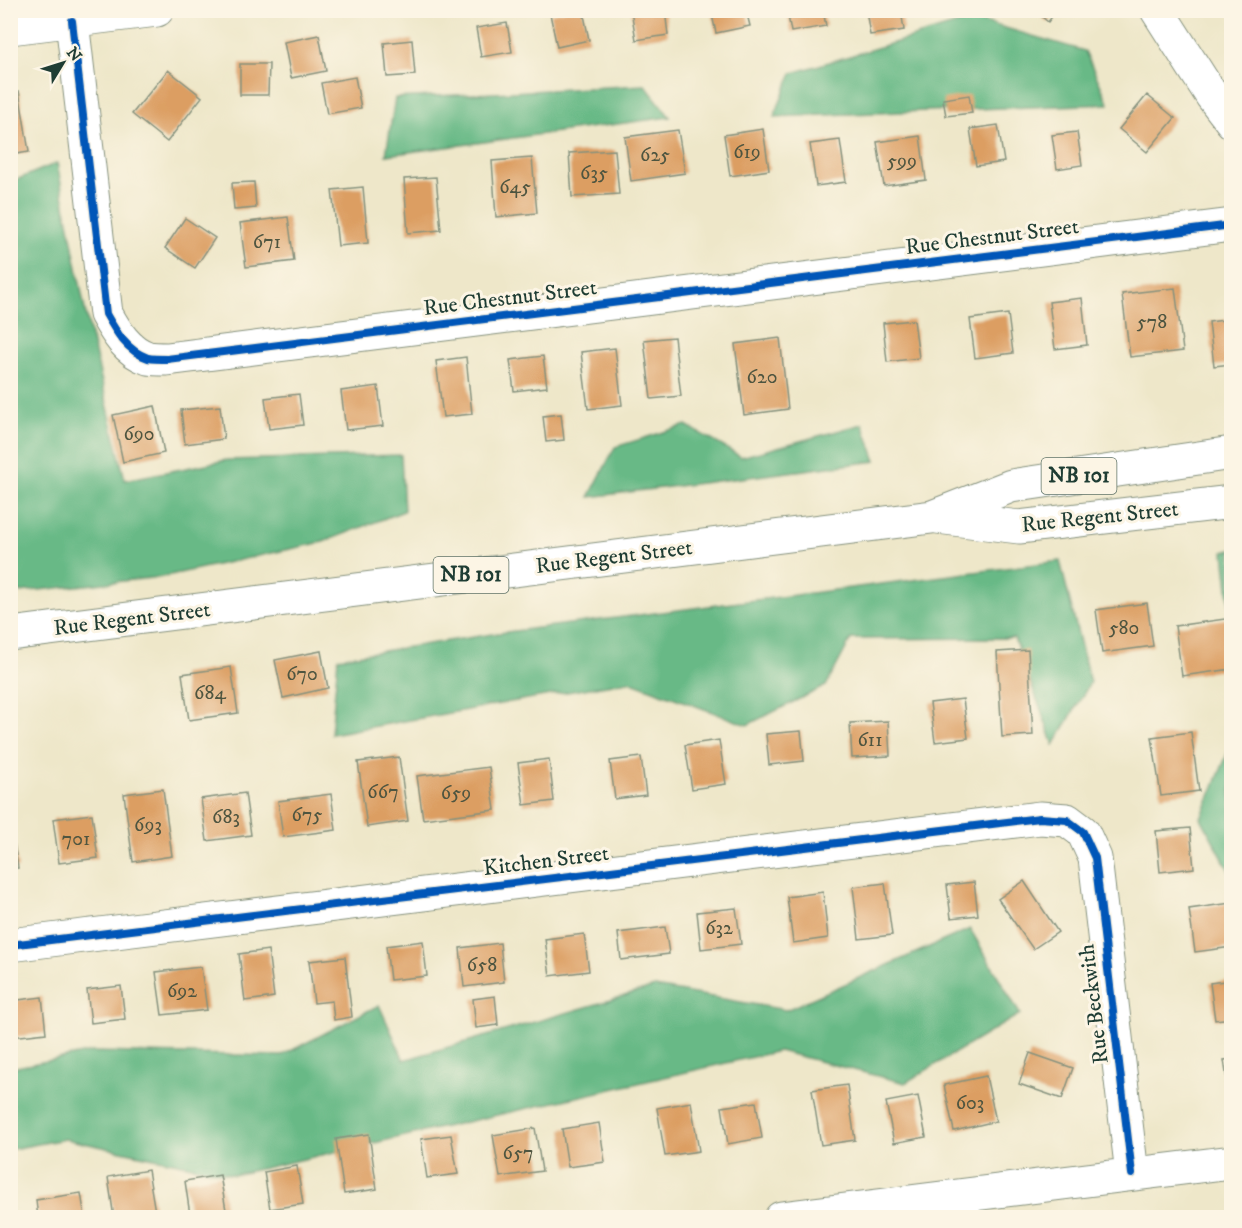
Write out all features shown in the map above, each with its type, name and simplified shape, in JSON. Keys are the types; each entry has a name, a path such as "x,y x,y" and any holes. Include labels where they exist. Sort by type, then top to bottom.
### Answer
{"street":[{"path":"10,28 157,10"},
{"path":"1158,10 1212,96 1232,122"},
{"name":"Rue Chestnut Street","path":"72,21 106,314 117,333 132,349 149,358 167,359 1232,225"},
{"name":"Rue Regent Street","path":"932,517 1011,486 1232,453"},
{"name":"Rue Regent Street","path":"10,634 932,517 1019,527 1232,502"},
{"name":"Kitchen Street","path":"10,945 1040,818 1067,820 1083,832"},
{"name":"Rue Beckwith","path":"1083,832 1095,858 1132,1174"},
{"path":"781,1218 1232,1162"}],"green space":[{"path":"974,19 1085,51 1109,104 774,117 792,73"},
{"path":"645,85 670,117 386,155 395,98"},
{"path":"57,163 85,310 125,480 227,460 401,455 404,511 323,542 161,577 11,593 11,182"},
{"path":"863,424 876,461 589,497 615,447 686,425 741,457"},
{"path":"1232,550 1231,617 1224,552"},
{"path":"1060,561 1090,683 1054,745 1014,638 851,639 826,686 747,725 629,681 331,734 338,658 499,633"},
{"path":"1231,745 1231,874 1201,818"},
{"path":"970,929 1020,1014 905,1083 779,1051 234,1175 65,1139 11,1149 11,1068 92,1052 281,1056 379,1005 404,1060 655,987 786,1010"}],"building":[{"path":"567,10 583,10 589,40 557,47 550,14"},
{"path":"631,10 665,10 668,35 636,40"},
{"path":"711,10 746,10 750,26 716,33"},
{"path":"787,10 823,10 826,26 791,32"},
{"path":"866,10 901,10 904,30 870,35"},
{"path":"1034,10 1057,10 1048,22"},
{"path":"507,23 512,52 481,57 476,28"},
{"path":"319,35 326,71 291,78 284,42"},
{"path":"412,40 415,75 387,77 384,43"},
{"path":"240,64 269,64 268,95 240,95"},
{"path":"168,70 202,97 167,142 132,114"},
{"path":"355,77 361,108 327,114 321,83"},
{"path":"19,91 29,152 10,155 10,93"},
{"path":"969,95 972,113 946,116 943,99"},
{"path":"1147,95 1175,118 1147,152 1119,129"},
{"path":"998,125 1004,162 976,166 970,129"},
{"path":"763,129 769,170 730,176 724,135"},
{"path":"678,130 685,173 631,181 625,137"},
{"path":"1077,132 1082,165 1057,169 1052,135"},
{"path":"920,136 926,180 884,186 877,142"},
{"path":"840,140 846,182 816,186 810,144"},
{"path":"615,150 619,194 572,197 569,153"},
{"path":"532,158 537,213 496,217 492,161"},
{"path":"436,177 441,230 408,233 404,179"},
{"path":"254,182 256,208 234,210 232,183"},
{"path":"363,187 368,243 338,246 332,190"},
{"path":"288,217 294,261 246,267 240,223"},
{"path":"185,218 215,238 195,268 165,248"},
{"path":"1175,288 1183,351 1130,357 1122,294"},
{"path":"1082,298 1087,345 1055,349 1049,302"},
{"path":"1008,314 1013,353 975,358 970,319"},
{"path":"1232,319 1232,364 1214,366 1209,322"},
{"path":"914,320 919,358 887,362 883,323"},
{"path":"674,337 681,396 651,399 644,340"},
{"path":"780,338 788,409 744,415 735,344"},
{"path":"615,348 622,405 588,409 581,352"},
{"path":"543,356 547,387 514,391 510,360"},
{"path":"466,357 472,414 443,417 436,361"},
{"path":"378,386 383,426 346,430 341,391"},
{"path":"299,394 303,425 269,429 265,398"},
{"path":"155,406 164,453 123,462 113,415"},
{"path":"220,406 224,439 185,444 181,410"},
{"path":"561,414 564,440 546,442 543,416"},
{"path":"1147,603 1153,646 1102,653 1096,610"},
{"path":"1232,618 1232,669 1182,676 1175,626"},
{"path":"1028,650 1033,735 1002,737 997,652"},
{"path":"321,651 328,688 283,698 275,660"},
{"path":"231,667 238,713 189,720 182,674"},
{"path":"963,699 968,738 935,742 930,703"},
{"path":"888,721 890,756 852,758 850,723"},
{"path":"801,731 804,761 769,765 766,734"},
{"path":"1191,732 1199,791 1161,796 1152,737"},
{"path":"719,740 726,784 692,789 685,745"},
{"path":"399,757 408,821 367,827 358,762"},
{"path":"641,757 646,795 615,799 610,761"},
{"path":"549,759 554,801 524,805 518,763"},
{"path":"489,767 495,810 423,819 417,776"},
{"path":"163,789 172,856 133,862 124,794"},
{"path":"245,793 251,835 207,841 201,799"},
{"path":"331,794 336,830 283,837 278,801"},
{"path":"92,814 98,858 59,863 53,819"},
{"path":"1190,828 1194,868 1160,872 1156,831"},
{"path":"10,830 12,830 18,868 10,869"},
{"path":"1024,881 1058,932 1033,949 998,899"},
{"path":"974,882 978,915 951,918 947,885"},
{"path":"885,883 892,935 859,939 853,887"},
{"path":"823,892 828,938 793,943 787,897"},
{"path":"1231,903 1232,947 1195,952 1189,909"},
{"path":"736,908 741,944 701,949 697,912"},
{"path":"665,927 669,954 621,960 618,933"},
{"path":"584,934 589,971 550,976 545,939"},
{"path":"423,941 427,976 390,980 386,946"},
{"path":"500,943 504,982 464,987 460,948"},
{"path":"268,950 274,997 245,1001 239,954"},
{"path":"345,957 352,1017 334,1020 332,1001 314,1003 309,961"},
{"path":"201,967 207,1010 162,1015 156,972"},
{"path":"1232,980 1232,1018 1215,1020 1210,983"},
{"path":"121,986 125,1019 91,1023 87,990"},
{"path":"495,996 498,1025 476,1028 473,999"},
{"path":"42,997 46,1033 12,1037 10,1001"},
{"path":"1030,1053 1073,1068 1062,1099 1019,1084"},
{"path":"1232,1059 1232,1099 1230,1099 1224,1060"},
{"path":"986,1076 996,1121 954,1131 944,1085"},
{"path":"847,1085 855,1140 821,1145 812,1090"},
{"path":"918,1096 926,1137 894,1143 886,1102"},
{"path":"691,1102 699,1151 665,1156 657,1108"},
{"path":"756,1102 762,1138 728,1144 722,1107"},
{"path":"599,1123 605,1162 568,1167 562,1129"},
{"path":"535,1128 542,1171 500,1177 493,1135"},
{"path":"369,1134 377,1189 344,1194 336,1139"},
{"path":"451,1135 458,1174 427,1178 421,1139"},
{"path":"297,1166 303,1204 270,1209 264,1172"},
{"path":"148,1170 156,1218 114,1218 108,1177"},
{"path":"220,1175 226,1210 190,1215 185,1181"},
{"path":"81,1193 85,1218 38,1218 36,1200"}],"cycle path":[{"path":"72,21 106,314 128,346 148,358 167,359 1232,225"},
{"path":"10,945 1040,818 1067,820 1083,832 1095,858 1132,1174"}]}
